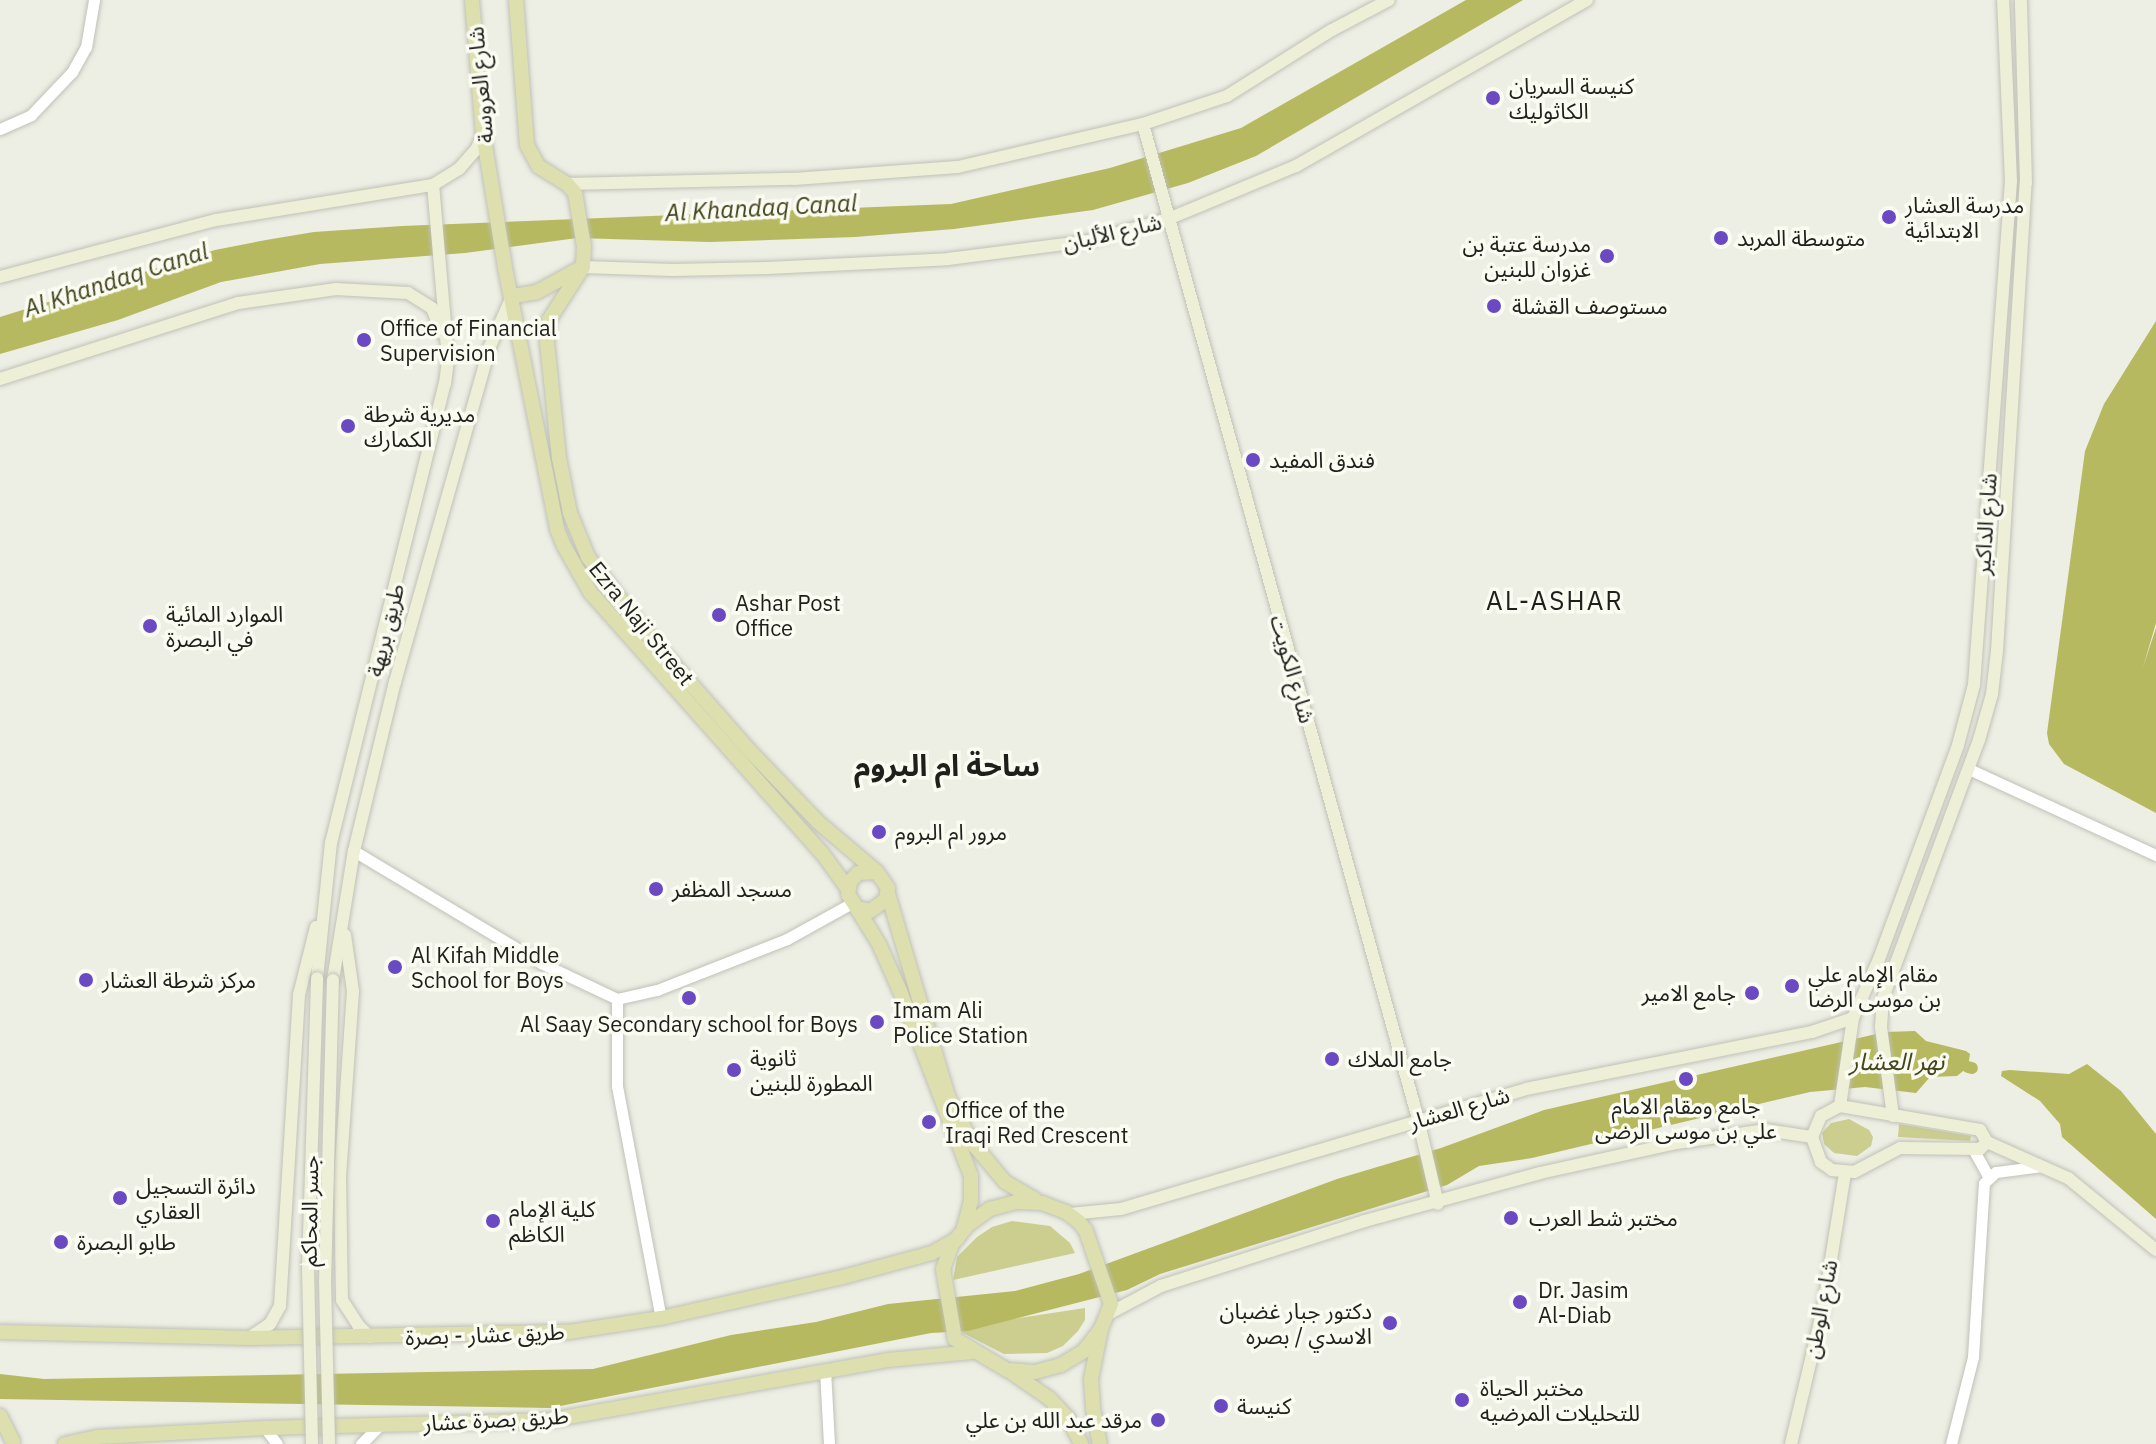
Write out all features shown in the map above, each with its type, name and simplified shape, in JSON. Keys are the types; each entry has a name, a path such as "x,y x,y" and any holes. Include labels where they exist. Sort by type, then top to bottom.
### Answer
{"main road":[{"name":"شارع العروسة","path":"472,0 483,133 505,268"},
{"name":"شارع العروسة","path":"516,0 527,145 538,166 567,184"},
{"path":"567,184 794,179 958,167 1144,130 1227,96 1332,30 1389,0"},
{"name":"شارع الألبان","path":"583,267 751,269 948,259 1088,241 1296,166 1587,0"},
{"name":"شارع الداكير","path":"1840,1106 1852,1022 1879,959 1967,718 1974,685 2011,181 2003,0"},
{"name":"شارع الداكير","path":"1893,1116 1881,1027 1890,975 1969,769 1992,694 2026,183 2021,0"},
{"name":"شارع الكويت","path":"1144,130 1418,1119 1438,1204"},
{"path":"0,277 229,217 433,185 459,169 477,148 483,133"},
{"path":"513,296 537,292 583,267 584,246 578,202 567,184"},
{"name":"طريق بريهة","path":"317,978 321,917 335,828 412,529 448,359 444,283 433,185"},
{"name":"Ezra Naji Street","path":"583,267 549,320 547,342 567,499 588,557 646,633 750,751 818,822 877,872"},
{"name":"Ezra Naji Street","path":"505,268 557,529 572,564 590,592 822,853 879,944 971,1176 971,1201 960,1235"},
{"path":"0,379 238,303 336,289 391,290 420,299 439,320 448,359"},
{"name":"طريق بريهة","path":"333,980 354,851 395,682 490,346 513,296"},
{"path":"1980,604 2000,607"},
{"path":"888,894 877,909 853,900 858,873 877,872 886,881 936,1058 958,1117 975,1146 1005,1182 1042,1203 1070,1214 1086,1231 1110,1308 1101,1329 1091,1379 1100,1444"},
{"path":"249,1338 270,1324 280,1306 299,995 312,935 321,917"},
{"path":"343,918 353,991 340,1176 342,1300 370,1337"},
{"name":"جسر المحاكم","path":"312,1444 308,1268 317,978"},
{"name":"جسر المحاكم","path":"329,1444 325,1282 333,980"},
{"name":"شارع العشار","path":"1070,1214 1121,1209 1526,1089 1852,1022"},
{"path":"1987,1142 1983,1148 1973,1149 1900,1148 1863,1169 1845,1173 1821,1162 1812,1137 1821,1116 1840,1106 1980,1130 1987,1142 2043,1166 2093,1195 2156,1250"},
{"path":"1110,1308 1161,1286 1365,1221 1438,1204 1540,1173 1676,1143 1766,1130 1812,1137"},
{"name":"شارع الوطن","path":"1791,1444 1823,1309 1845,1173"},
{"path":"1042,1203 1016,1202 990,1209 960,1235 943,1269 955,1339 1050,1399 1068,1418 1081,1444"},
{"name":"طريق عشار - بصرة","path":"0,1332 249,1338 569,1332 661,1318 843,1277 932,1253 960,1235"},
{"path":"1007,1370 1035,1372 1061,1365 1084,1351 1101,1329"},
{"name":"طريق بصرة عشار","path":"65,1444 97,1437 265,1428 551,1420 825,1370 972,1352"},
{"path":"0,1416 10,1442"}],"street":[{"path":"0,129 31,115 72,72 86,47 94,0"},
{"path":"1969,769 2156,855"},
{"path":"354,851 541,963 617,999 657,990 787,939 853,900"},
{"path":"617,999 617,1086 661,1318"},
{"path":"1973,1149 1983,1162 1988,1176"},
{"path":"1951,1444 1973,1357 1983,1187 1988,1176 1996,1172 2043,1166"},
{"path":"825,1370 829,1444"},
{"path":"361,1444 381,1424"},
{"path":"265,1428 277,1444"}],"shaded area":[{"path":"1849,1119 1869,1130 1873,1137 1871,1146 1857,1156 1834,1153 1824,1144 1822,1133 1831,1123"},
{"path":"1899,1124 1971,1136 1970,1141 1898,1137"},
{"path":"1012,1221 1050,1226 1070,1243 1075,1253 953,1280 957,1257 977,1237 992,1227"},
{"path":"1085,1308 1085,1320 1078,1331 1063,1346 1047,1353 1004,1354 963,1333 961,1327"}],"water":[{"name":"Al Khandaq Canal","path":"1466,0 1523,0 1256,156 1188,183 1093,210 954,229 855,237 710,242 577,238 465,253 320,264 221,282 118,320 0,354 0,317 215,250 266,240 314,232 402,226 951,204 1110,168 1241,128"},
{"path":"2156,321 2156,623 2143,667 2156,628 2156,813 2064,764 2049,744 2047,733 2085,451 2104,404"},
{"name":"نهر العشار","path":"1915,1031 1926,1041 1966,1051 1970,1054 1968,1067 1957,1076 1930,1077 1916,1093 1865,1087 1810,1092 1532,1158 1479,1166 1447,1185 1160,1274 1127,1290 968,1331 931,1333 550,1408 0,1399 0,1374 44,1379 593,1369 731,1335 816,1322 888,1304 1015,1291 1079,1274 1337,1179 1441,1148 1544,1110 1885,1032"},
{"name":"نهر العشار","path":"2087,1064 2121,1091 2156,1134 2156,1219 2062,1137 2060,1124 2040,1101 2001,1076 2002,1071 2010,1070 2069,1074"}],"waterway":[{"path":"1968,1067 1972,1068"}],"place":[{"name":"كنيسة السريان الكاثوليك","path":"1493,98"},
{"name":"مدرسة العشار الابتدائية","path":"1889,217"},
{"name":"متوسطة المربد","path":"1721,238"},
{"name":"مدرسة عتبة بن غزوان للبنين","path":"1607,256"},
{"name":"مستوصف القشلة","path":"1494,306"},
{"name":"Office of Financial Supervision","path":"364,340"},
{"name":"مديرية شرطة الكمارك","path":"348,426"},
{"name":"فندق المفيد","path":"1253,460"},
{"name":"Ashar Post Office","path":"719,615"},
{"name":"الموارد المائية في البصرة","path":"150,626"},
{"name":"مرور ام البروم","path":"879,832"},
{"name":"مسجد المظفر","path":"656,889"},
{"name":"Al Kifah Middle School for Boys","path":"395,967"},
{"name":"مركز شرطة العشار","path":"86,980"},
{"name":"مقام الإمام علي بن موسى الرضا","path":"1792,986"},
{"name":"جامع الامير","path":"1752,993"},
{"name":"Al Saay Secondary school for Boys","path":"689,998"},
{"name":"Imam Ali Police Station","path":"877,1022"},
{"name":"جامع الملاك","path":"1332,1059"},
{"name":"ثانوية المطورة للبنين","path":"734,1070"},
{"name":"جامع ومقام الامام علي بن موسى الرضى","path":"1686,1079"},
{"name":"Office of the Iraqi Red Crescent","path":"929,1122"},
{"name":"دائرة التسجيل العقاري","path":"120,1198"},
{"name":"مختبر شط العرب","path":"1511,1218"},
{"name":"كلية الإمام الكاظم","path":"493,1221"},
{"name":"طابو البصرة","path":"61,1242"},
{"name":"Dr. Jasim Al-Diab","path":"1520,1302"},
{"name":"دكتور جبار غضبان الاسدي / بصره","path":"1390,1323"},
{"name":"مختبر الحياة للتحليلات المرضيه","path":"1462,1400"},
{"name":"كنيسة","path":"1221,1406"},
{"name":"مرقد عبد الله بن علي","path":"1158,1420"}],"district":[{"name":"AL-ASHAR","path":"1555,601"},
{"name":"ساحة ام البروم","path":"947,765"}]}
